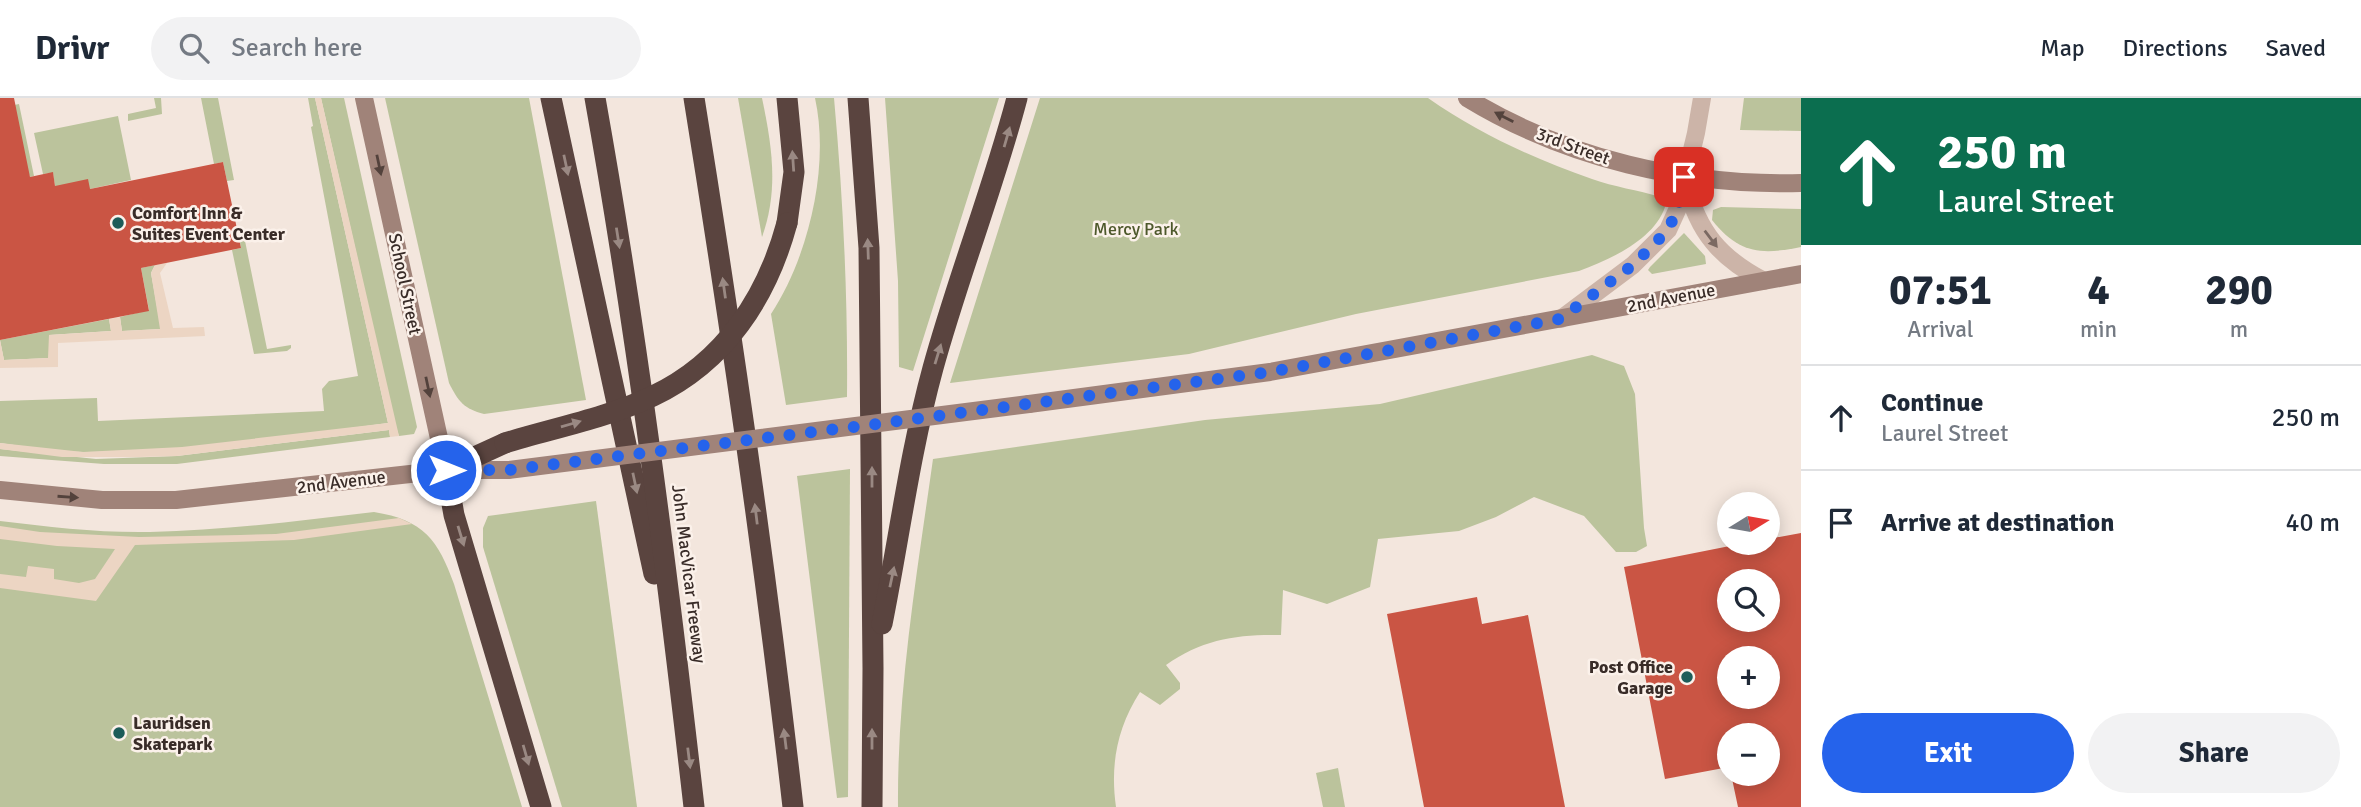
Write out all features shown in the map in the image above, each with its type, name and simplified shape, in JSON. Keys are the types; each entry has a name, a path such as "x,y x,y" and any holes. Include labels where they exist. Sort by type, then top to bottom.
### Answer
{"highway":[{"path":"551,98 683,710"},
{"name":"John MacVicar Freeway","path":"595,98 652,461 694,807"},
{"path":"694,98 746,442 793,807"},
{"path":"538,798 454,515 446,470 505,443 622,408 654,395 702,364 751,311 779,253 787,223 794,172 787,98"},
{"path":"858,98 869,248 872,807"},
{"path":"873,668 916,443 933,369 1006,142 1017,98"}],"main road":[{"name":"School Street","path":"364,98 446,470"},
{"name":"3rd Street","path":"1467,98 1551,141 1620,163 1684,177"},
{"path":"1684,177 1767,184 1801,183"},
{"name":"2nd Avenue","path":"0,490 103,500 176,500 446,470 508,470 1270,372 1801,274"}],"street":[{"path":"1560,319 1633,265 1668,230 1678,208 1702,98"},
{"path":"1684,177 1692,208 1704,231 1721,253 1741,269 1764,281"}],"green space":[{"path":"154,98 161,98 162,114 128,121 128,114 156,108"},
{"path":"201,98 218,98 234,180 227,181 223,162 214,164"},
{"path":"308,98 315,98 388,423 237,442 123,451 64,451 0,443 0,401 97,398 98,421 324,411 322,389 329,381 358,376 311,127"},
{"path":"321,98 344,98 417,427 414,434 399,436 395,424"},
{"path":"385,98 529,98 586,400 484,414 467,407 455,395 449,383"},
{"path":"738,98 762,98 769,133 771,202 762,237"},
{"path":"815,98 834,98 844,247 847,397 786,405 771,314 796,265 813,210 820,152"},
{"path":"885,98 999,98 913,371 899,367 898,281"},
{"name":"Mercy Park","path":"1040,98 1428,98 1467,123 1528,154 1600,182 1660,197 1665,207 1659,219 1641,239 1616,255 1579,271 1356,314 1189,354 950,383"},
{"path":"1744,98 1801,98 1801,131 1740,130"},
{"path":"19,104 34,176 30,177 0,108"},
{"path":"118,116 131,180 90,189 55,186 53,173 43,174 34,133"},
{"path":"1721,207 1801,209 1801,247 1762,251 1741,246 1712,220 1713,210"},
{"path":"243,231 267,349 291,345 287,351 254,354 232,250 241,248 238,232"},
{"path":"1684,233 1705,256 1706,264 1652,274 1648,270 1650,267"},
{"path":"155,265 151,273 161,329 122,331 120,317 149,310 141,268"},
{"path":"109,319 111,331 49,335 49,358 4,360 0,340"},
{"path":"1592,355 1624,366 1635,394 1647,546 1636,552 1616,552 1584,516 1534,497 1496,517 1459,531 1378,539 1370,587 1327,604 1283,590 1281,635 1221,640 1193,649 1166,665 1180,683 1180,689 1160,705 1140,692 1132,706 1117,747 1114,776 1116,807 898,807 904,676 933,459 1205,420 1380,404"},
{"path":"389,430 390,437 177,464 104,464 0,456 0,449 96,459 177,456"},
{"path":"850,469 848,797 837,798 797,476"},
{"path":"596,501 637,807 562,807 483,547 483,528 488,516"},
{"path":"374,512 405,520 417,527 427,534 442,555 454,584 522,807 0,807 0,521 94,531 150,532 290,522"},
{"path":"1338,768 1345,807 1323,807 1316,773"}],"shaded area":[{"path":"315,98 321,98 399,436 390,437 389,430 177,456 62,457 0,449 0,443 83,452 182,447 388,423"},
{"path":"167,263 160,273 173,328 204,327 205,336 58,343 58,367 0,368 0,340 4,360 48,358 49,335 111,331 109,319 120,317 122,331 160,329 151,273 155,265"},
{"path":"399,518 412,524 294,540 135,545 96,601 0,588 0,574 26,577 28,566 54,569 54,579 79,583 95,579 115,549 0,539 0,526 40,532 139,537 240,535 276,534"}],"building":[{"name":"Comfort Inn & Suites Event Center","path":"0,98 14,98 30,177 53,172 55,186 88,179 90,189 223,162 241,248 141,268 149,311 0,340"},
{"name":"Post Office Garage","path":"1801,533 1801,807 1738,807 1734,786 1780,786 1780,723 1717,723 1717,769 1665,779 1624,567 1717,549 1717,555 1780,555 1780,537"},
{"path":"1477,597 1482,624 1528,615 1565,807 1424,807 1387,614"}],"place":[{"name":"Comfort Inn & Suites Event Center","path":"118,223"},
{"name":"Post Office Garage","path":"1687,677"},
{"name":"Lauridsen Skatepark","path":"119,733"}],"route":[{"path":"446,470 508,470 1270,372 1560,319 1633,265 1668,230 1678,208 1684,177"}]}
